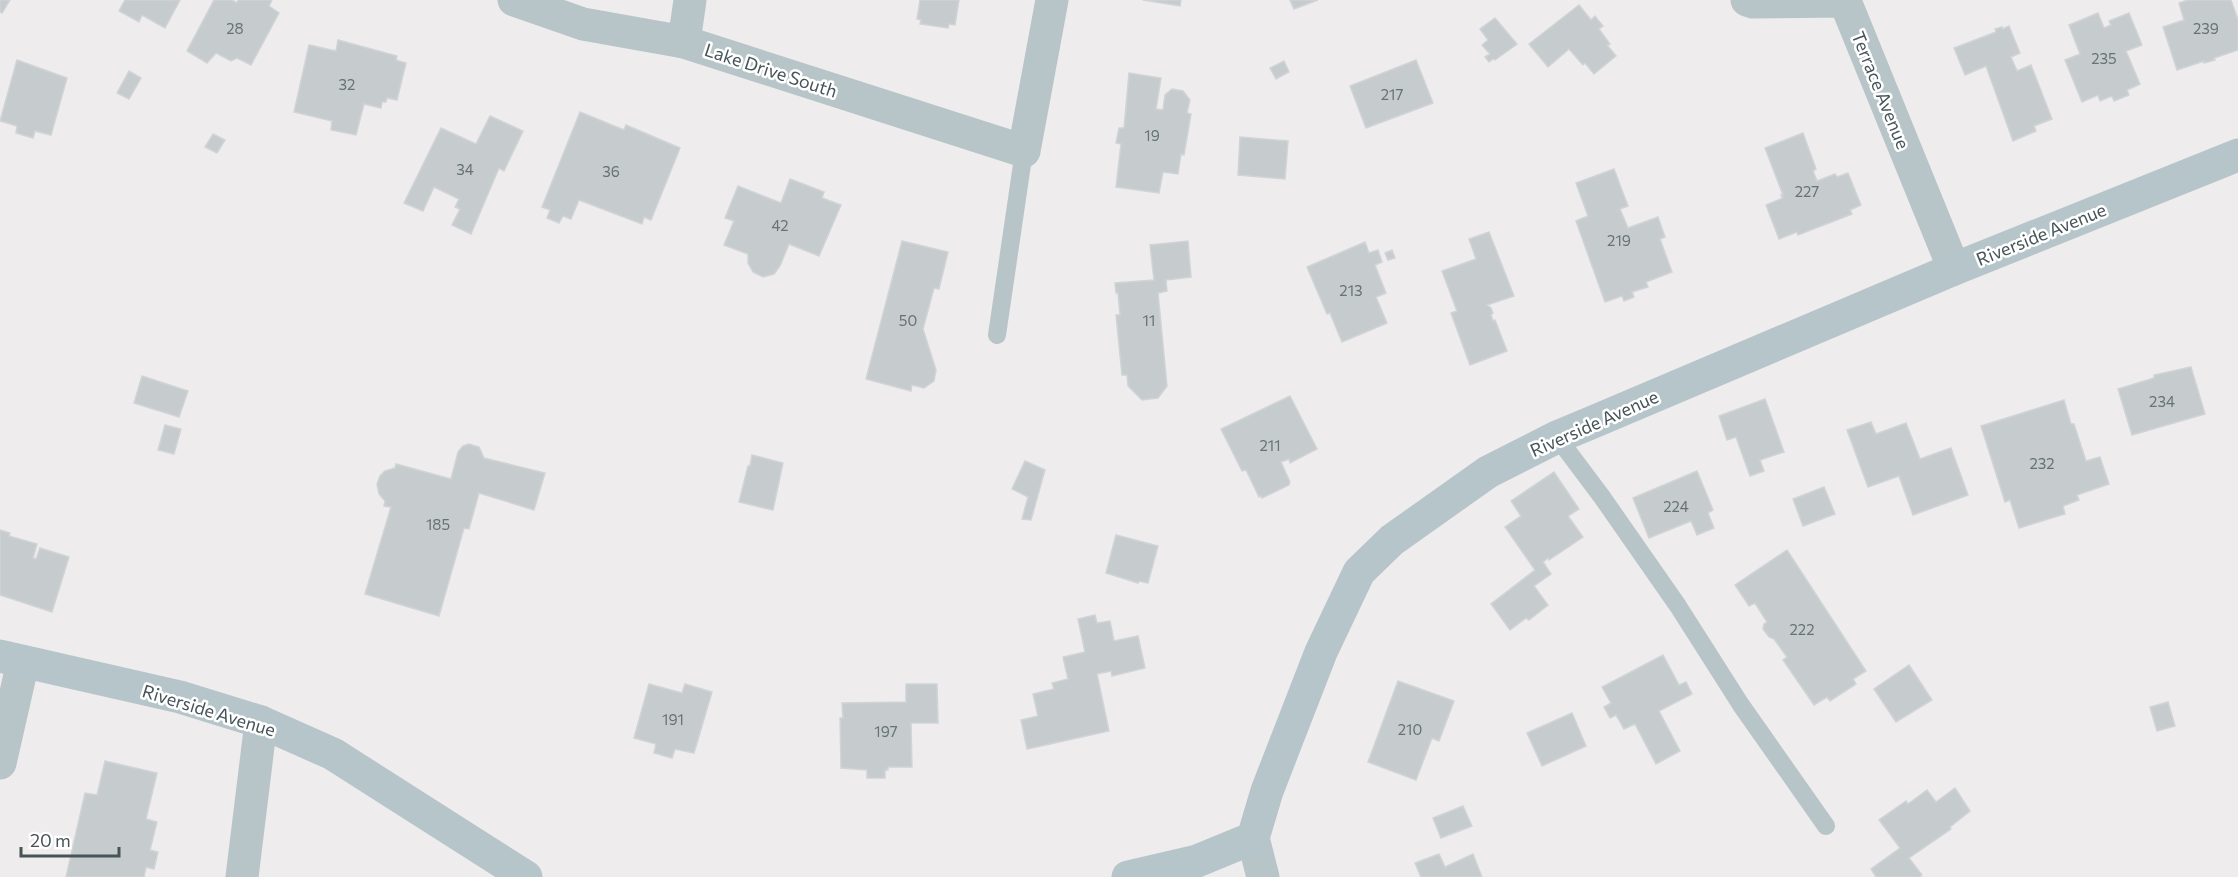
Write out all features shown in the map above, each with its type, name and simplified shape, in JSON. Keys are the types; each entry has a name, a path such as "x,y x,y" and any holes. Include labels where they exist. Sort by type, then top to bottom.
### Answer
{"street":[{"name":"Lake Drive South","path":"514,0 583,24 684,42 1024,152"},
{"path":"684,42 690,0"},
{"path":"1024,152 1052,0"},
{"name":"Terrace Avenue","path":"1747,0 1752,2 1846,1 1954,269"},
{"name":"Riverside Avenue","path":"1253,838 1267,790 1316,663 1359,572 1392,540 1488,472 1557,437 1954,269 2238,154"},
{"path":"0,763 12,659"},
{"name":"Riverside Avenue","path":"12,659 180,697 261,722 333,754 526,877"},
{"path":"242,877 261,722"},
{"path":"1128,877 1197,861 1253,838 1263,877"}],"lane":[{"path":"997,334 1024,152"},
{"path":"1557,437 1678,606 1741,705 1826,826"}],"building":[{"path":"0,0 10,0 2,13 0,12"},
{"path":"125,0 180,0 165,28 142,15 139,22 119,11"},
{"path":"214,0 232,0 237,3 238,0 272,0 269,6 279,13 251,65 237,58 231,61 216,53 207,63 187,51"},
{"path":"920,0 959,0 955,25 949,24 948,28 920,24 921,20 917,19"},
{"path":"1143,0 1181,0 1180,6"},
{"path":"1290,0 1318,0 1294,9"},
{"path":"2188,0 2231,0 2238,20 2238,50 2214,58 2215,60 2204,63 2204,61 2177,70 2163,27 2184,20 2179,3"},
{"path":"1579,5 1591,20 1595,16 1603,26 1599,29 1616,56 1594,74 1569,49 1548,67 1529,44"},
{"path":"2098,13 2104,28 2111,25 2109,21 2129,13 2142,45 2126,51 2140,84 2127,90 2129,95 2114,101 2112,96 2100,101 2098,95 2082,102 2065,60 2080,54 2069,25"},
{"path":"1495,18 1517,44 1489,62 1485,57 1490,54 1482,45 1488,40 1480,29"},
{"path":"2009,26 2020,53 2011,57 2017,71 2031,65 2052,119 2034,126 2036,131 2013,141 1986,66 1965,75 1954,48 1996,32 1995,29"},
{"path":"338,40 397,56 396,60 406,63 397,100 387,98 386,102 382,102 381,108 364,104 356,135 331,130 332,121 294,112 309,45 336,51"},
{"path":"17,60 67,78 51,135 35,131 33,138 16,133 17,126 0,121"},
{"path":"1416,60 1433,103 1366,128 1350,86"},
{"path":"1284,61 1289,72 1276,79 1270,68"},
{"path":"129,71 141,78 129,99 117,93"},
{"path":"1129,73 1161,78 1156,109 1163,110 1165,95 1172,89 1183,91 1190,100 1187,113 1191,114 1184,155 1181,154 1178,174 1163,172 1159,193 1116,187 1121,144 1116,143 1119,128 1124,128"},
{"path":"580,112 624,130 626,125 680,148 651,220 644,217 642,224 579,200 571,219 563,216 559,223 547,218 550,210 542,207"},
{"path":"490,116 523,131 504,171 499,168 471,234 452,225 460,209 455,207 459,199 434,187 423,211 404,203 441,128 476,144"},
{"path":"1803,133 1816,169 1813,171 1817,181 1835,174 1837,177 1848,173 1861,205 1850,210 1852,214 1798,235 1797,232 1779,239 1766,205 1783,198 1781,195 1783,195 1765,148"},
{"path":"213,134 225,140 217,153 205,147"},
{"path":"1240,137 1288,141 1285,179 1238,175"},
{"path":"1614,169 1628,206 1620,209 1628,228 1658,217 1665,237 1660,239 1672,272 1646,282 1648,287 1632,292 1634,297 1624,301 1622,296 1605,302 1576,221 1588,216 1576,183"},
{"path":"790,179 824,192 822,198 841,205 819,256 789,244 774,274 763,277 753,272 748,263 748,254 724,245 734,221 725,218 738,186 781,203"},
{"path":"1489,232 1514,296 1487,305 1491,308 1493,321 1495,320 1507,351 1470,365 1451,313 1457,311 1442,271 1476,259 1469,239"},
{"path":"902,241 948,252 939,289 934,288 923,329 936,370 934,381 924,388 912,385 911,391 866,379"},
{"path":"1188,241 1191,277 1166,280 1167,291 1158,293 1167,386 1158,398 1142,400 1128,386 1127,375 1122,375 1116,315 1120,315 1115,283 1154,280 1150,245"},
{"path":"1365,242 1369,253 1378,250 1382,262 1375,265 1386,293 1376,297 1387,323 1342,342 1307,267"},
{"path":"1392,250 1395,258 1388,260 1385,253"},
{"path":"2191,367 2205,414 2132,435 2118,389 2154,378 2154,375"},
{"path":"142,376 188,391 179,417 134,403"},
{"path":"1290,396 1317,449 1290,463 1289,459 1281,462 1290,482 1289,485 1262,498 1259,497 1246,470 1242,471 1221,429"},
{"path":"1765,399 1784,452 1760,460 1764,471 1750,476 1736,437 1727,440 1719,416"},
{"path":"2064,400 2086,461 2100,457 2109,484 2077,495 2079,500 2063,506 2065,514 2019,528 2010,500 2005,502 1981,426"},
{"path":"1871,422 1876,434 1906,423 1920,459 1951,448 1968,495 1913,515 1899,476 1868,487 1847,430"},
{"path":"165,425 181,429 174,454 158,450"},
{"path":"469,444 479,447 484,458 545,473 534,510 479,493 469,529 464,528 439,616 365,594 391,507 384,506 385,501 379,494 377,484 380,476 385,471 395,468 396,464 451,479 458,452 463,446"},
{"path":"752,455 783,463 773,510 739,502"},
{"path":"1025,461 1045,470 1031,520 1022,519 1028,497 1012,489"},
{"path":"1697,471 1713,510 1708,513 1714,528 1697,535 1691,521 1649,538 1633,498"},
{"path":"1554,472 1579,509 1568,516 1583,537 1543,562 1551,574 1534,586 1548,605 1529,620 1526,618 1510,630 1491,604 1535,570 1505,527 1521,516 1511,501"},
{"path":"1824,487 1835,514 1803,526 1793,499"},
{"path":"0,530 10,533 9,536 37,544 33,558 36,559 40,548 69,557 52,612 0,595"},
{"path":"1116,535 1158,546 1148,583 1139,581 1138,583 1106,573"},
{"path":"1787,550 1866,671 1853,679 1856,684 1830,701 1827,697 1814,705 1783,660 1787,657 1774,639 1769,637 1763,629 1767,622 1755,603 1749,606 1735,585"},
{"path":"1095,615 1097,623 1110,621 1114,641 1138,636 1145,668 1112,676 1111,671 1097,674 1109,731 1027,749 1021,720 1038,716 1033,694 1054,689 1052,683 1068,679 1063,657 1085,652 1078,619"},
{"path":"1663,655 1679,685 1686,682 1692,694 1659,711 1680,751 1656,764 1635,724 1624,729 1616,715 1610,718 1604,707 1611,703 1602,687"},
{"path":"1909,665 1932,700 1896,722 1874,689"},
{"path":"1398,681 1454,701 1439,741 1432,738 1416,780 1368,762"},
{"path":"649,684 682,693 685,684 712,692 694,753 675,749 672,758 654,753 656,744 634,738"},
{"path":"906,684 937,684 938,723 911,723 912,767 888,767 888,770 885,770 885,778 867,778 867,770 841,768 842,703 906,702"},
{"path":"2168,702 2175,726 2157,731 2150,707"},
{"path":"1572,713 1586,746 1542,766 1527,733"},
{"path":"105,761 157,773 146,819 157,822 150,850 158,852 154,869 146,867 144,877 66,877 85,793 97,795"},
{"path":"1955,788 1970,811 1950,827 1951,829 1909,858 1922,875 1920,877 1876,877 1871,869 1900,848 1879,820 1906,801 1908,804 1927,790 1936,802"},
{"path":"1463,806 1472,826 1441,838 1433,818"},
{"path":"1439,854 1445,867 1473,854 1482,877 1421,877 1415,863"}]}
